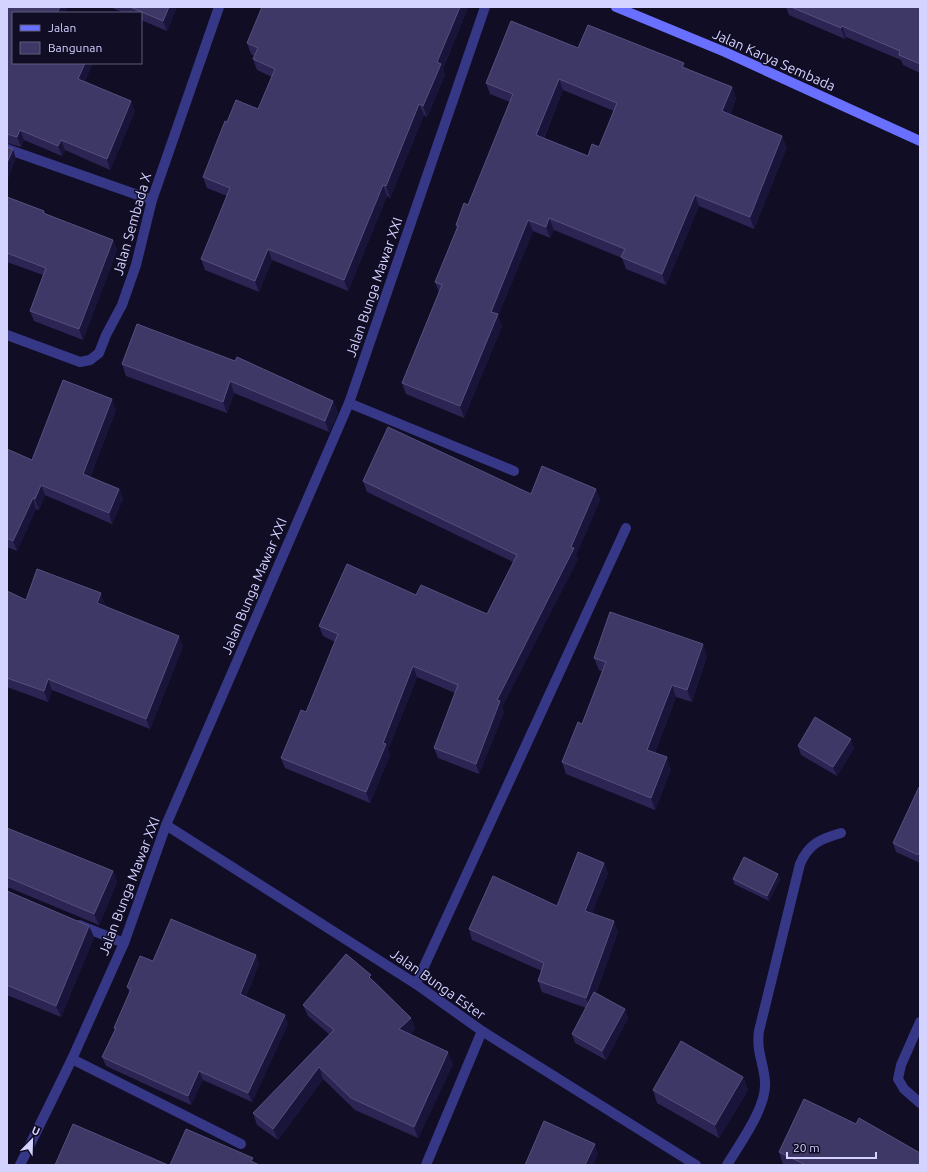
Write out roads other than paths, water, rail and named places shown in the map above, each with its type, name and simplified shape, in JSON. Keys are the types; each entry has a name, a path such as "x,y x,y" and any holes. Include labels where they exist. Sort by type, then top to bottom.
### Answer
{"street":[{"name":"Jalan Sembada X","path":"7,335 80,362 90,360 99,353 106,335 122,305 136,265 152,200 219,7"},
{"name":"Jalan Bunga Mawar XXI","path":"20,1165 72,1060 124,943 166,825 349,403 486,7"},
{"name":"Jalan Karya Sembada","path":"620,8 725,52 920,141"},
{"path":"7,149 152,200"},
{"path":"349,403 514,471"},
{"path":"416,984 626,528"},
{"name":"Jalan Bunga Ester","path":"166,825 416,984 482,1031 696,1165"},
{"path":"727,1165 762,1106 766,1084 757,1041 800,864 804,854 820,840 841,833"},
{"path":"73,922 124,943"},
{"path":"920,1022 901,1065 898,1079 904,1089 920,1103"},
{"path":"426,1165 482,1031"},
{"path":"72,1060 241,1144"}]}
